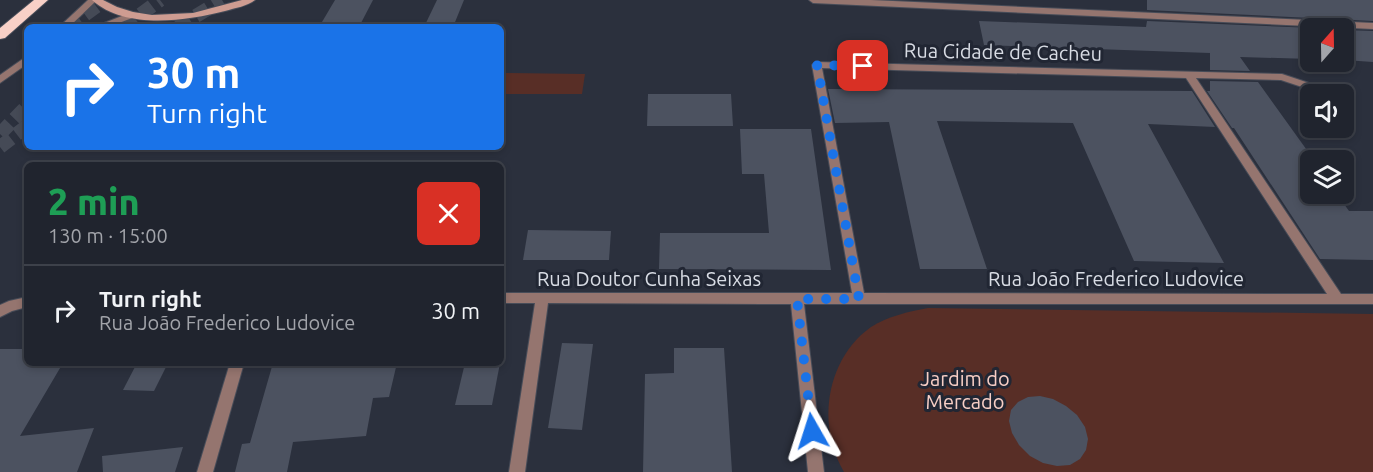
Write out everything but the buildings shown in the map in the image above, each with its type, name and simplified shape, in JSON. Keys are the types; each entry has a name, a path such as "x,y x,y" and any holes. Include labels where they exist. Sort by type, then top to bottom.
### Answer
{"highway":[{"path":"0,35 42,0"}],"main road":[{"path":"95,0 109,9 132,15 162,18 195,15 251,0"}],"street":[{"path":"67,24 95,0"},
{"path":"813,0 1373,26"},
{"path":"107,24 132,15"},
{"path":"0,80 24,61"},
{"name":"Rua Cidade de Cacheu","path":"859,299 817,65 1282,77 1303,84"},
{"path":"1189,75 1338,299"},
{"name":"Rua Doutor Cunha Seixas","path":"504,297 797,299"},
{"name":"Rua João Frederico Ludovice","path":"797,299 944,297 1373,299"},
{"path":"517,472 542,298"},
{"path":"797,299 816,472"},
{"path":"0,312 9,306 24,303"},
{"path":"205,472 236,366"}],"green space":[{"path":"504,73 585,74 582,94 504,94"},
{"name":"Jardim do Mercado","path":"928,308 1373,314 1373,472 844,472 835,454 828,414 835,375 844,357 856,340 871,327 898,315"}],"tunnel":[{"path":"72,24 105,0"},
{"path":"128,24 160,0"},
{"path":"183,24 222,0"},
{"path":"0,134 24,109"},
{"path":"0,147 24,128"}],"route":[{"path":"812,431 797,299 859,299 817,65 863,66"}]}
